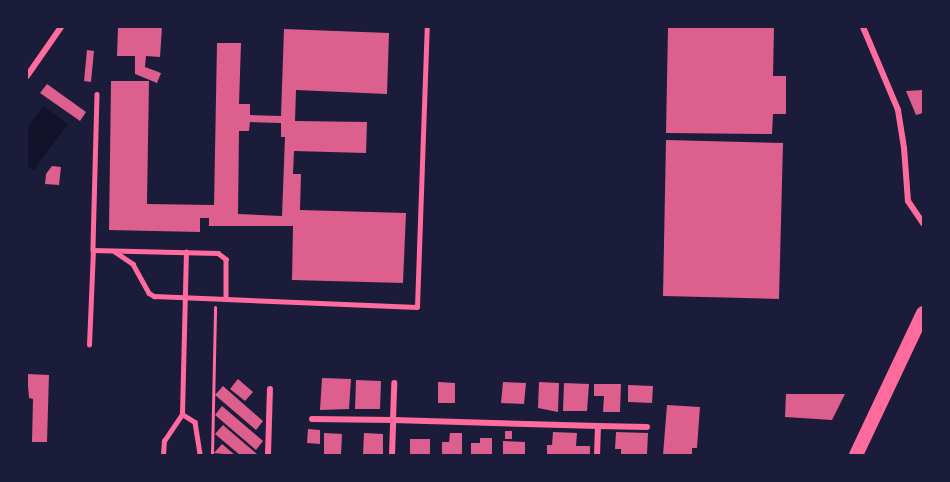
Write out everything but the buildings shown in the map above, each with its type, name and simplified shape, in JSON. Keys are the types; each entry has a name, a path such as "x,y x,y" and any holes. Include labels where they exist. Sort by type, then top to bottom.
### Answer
{"highway":[{"path":"856,455 923,313"}],"street":[{"path":"27,76 61,27"},
{"path":"863,27 898,110 904,148 908,201 923,223"},
{"path":"392,455 394,383"},
{"path":"268,455 270,388"},
{"path":"312,419 647,427"},
{"path":"597,455 598,426"}],"lane":[{"path":"113,250 134,264 149,293 154,296 417,307 427,27"},
{"path":"89,345 97,94"},
{"path":"93,250 218,253 226,260 226,299"},
{"path":"163,455 164,441 182,414 186,252"},
{"path":"182,414 195,422 200,455"}],"path":[{"path":"212,455 215,298"}],"shaded area":[{"path":"43,106 68,124 34,170 27,165 27,128"}]}
